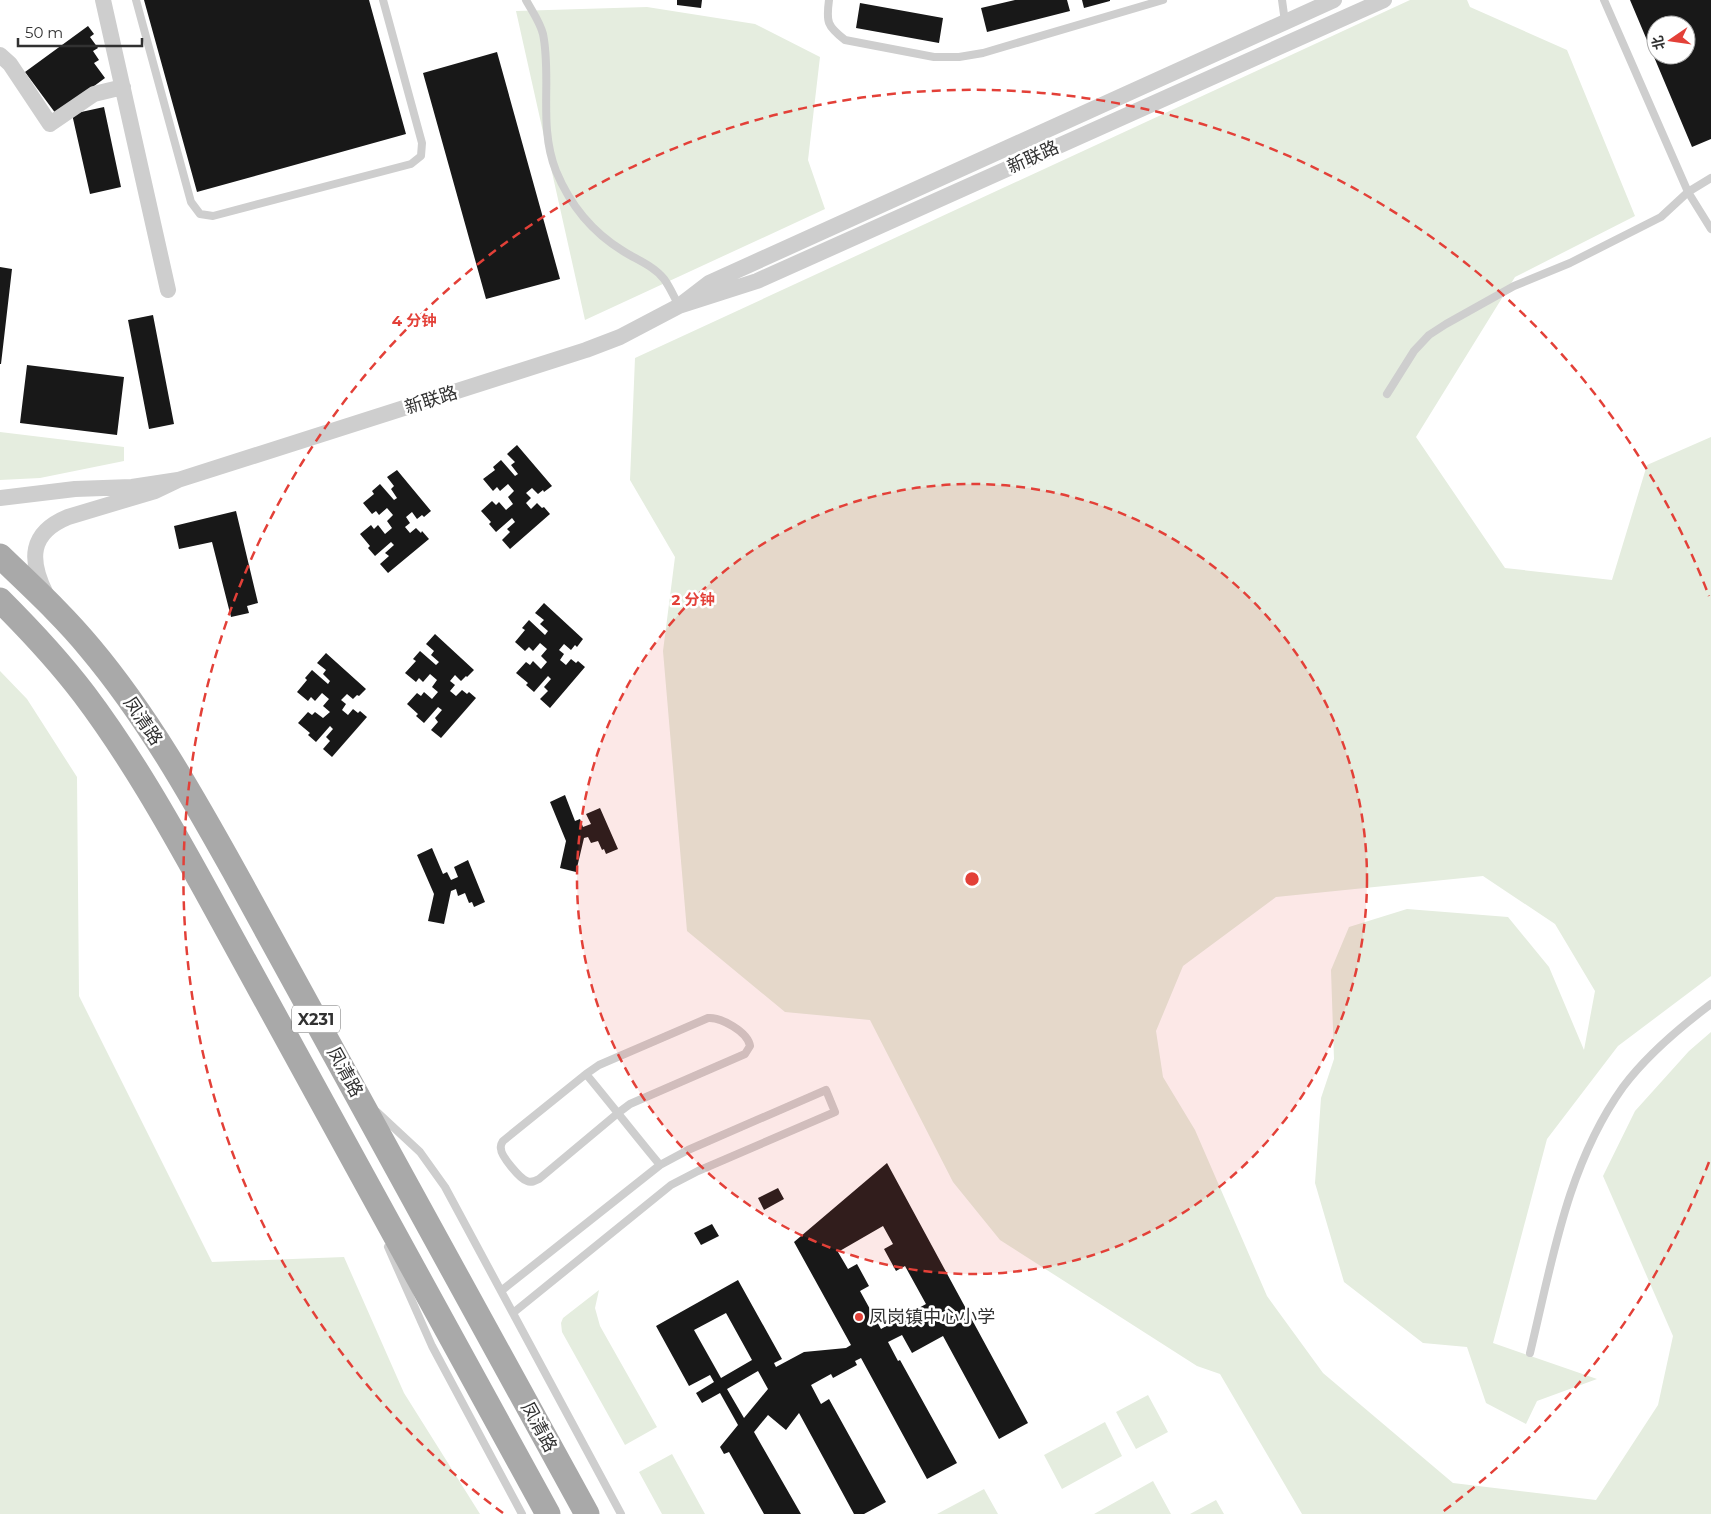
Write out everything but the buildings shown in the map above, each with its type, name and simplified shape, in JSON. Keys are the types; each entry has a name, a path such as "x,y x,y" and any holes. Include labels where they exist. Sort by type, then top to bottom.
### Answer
{"main road":[{"name":"凤清路","path":"0,556 51,605 90,648 176,769 211,828 587,1514"},
{"name":"凤清路","path":"0,600 46,649 83,693 147,787 191,863 548,1514"}],"street":[{"path":"103,0 168,290"},
{"name":"新联路","path":"51,605 40,583 35,567 34,552 38,538 56,522 155,491 178,480 586,350 620,337 679,306 709,283 1334,0"},
{"name":"新联路","path":"679,306 757,281 1384,0"},
{"path":"0,55 10,64 50,124 94,94 123,87"},
{"name":"新联路","path":"0,498 60,491 132,487 178,480"}],"lane":[{"path":"136,0 191,202 200,214 214,216 411,164 422,156 422,142 383,0"},
{"path":"526,0 542,32 545,49 545,108 548,140 556,170 570,198 587,222 608,242 648,265 664,278 679,306"},
{"path":"829,0 827,18 835,32 845,40 934,57 960,57 983,52 1163,0"},
{"path":"1282,0 1284,22"},
{"path":"1604,0 1688,192 1711,229"},
{"path":"1387,394 1414,351 1429,335 1440,327 1514,286 1570,263 1661,217 1688,192 1711,178"},
{"path":"1530,1354 1562,1223 1572,1187 1586,1151 1604,1117 1624,1086 1675,1033 1711,1004"},
{"path":"708,1018 720,1019 749,1040 750,1046 745,1054 630,1104 535,1181 530,1182 522,1178 503,1156 500,1148 503,1141 586,1074 599,1065 708,1018"},
{"path":"586,1074 660,1165"},
{"path":"500,1291 660,1165 688,1150 826,1090 836,1112 698,1171 671,1186 513,1313"},
{"path":"356,1092 420,1152 433,1168 621,1514"},
{"path":"335,1126 374,1214"},
{"path":"385,1241 432,1346 522,1514"}],"shaded area":[{"path":"1410,0 1467,0 1470,7 1567,50 1635,216 1515,277 1416,437 1505,568 1612,580 1647,465 1711,437 1711,976 1618,1046 1547,1139 1493,1343 1597,1379 1537,1401 1526,1424 1486,1403 1467,1347 1423,1343 1344,1282 1315,1183 1321,1098 1334,1059 1331,970 1349,927 1407,909 1508,917 1549,967 1584,1050 1595,991 1555,924 1483,876 1276,897 1183,966 1156,1031 1163,1077 1195,1130 1267,1296 1323,1373 1453,1483 1596,1500 1658,1405 1673,1336 1603,1176 1635,1111 1689,1051 1711,1032 1711,1514 1302,1514 1220,1374 1197,1366 1000,1240 953,1182 870,1020 785,1012 687,931 663,651 675,557 630,480 635,358"},
{"path":"647,7 755,24 820,57 808,160 825,209 585,320 516,11"},
{"path":"0,432 124,447 124,461 40,478 0,480"},
{"path":"0,671 27,699 77,777 79,996 212,1262 344,1257 404,1393 480,1514 0,1514"},
{"path":"599,1290 595,1308 600,1326 657,1427 625,1445 562,1332 561,1323 563,1318"},
{"path":"1148,1395 1168,1432 1136,1449 1116,1412"},
{"path":"1105,1422 1122,1456 1062,1489 1044,1455"},
{"path":"672,1454 705,1514 662,1514 639,1472"},
{"path":"1153,1481 1171,1514 1094,1514"},
{"path":"984,1489 998,1514 937,1514"},
{"path":"1216,1500 1224,1514 1190,1514"}],"place":[{"name":"凤岗镇中心小学","path":"859,1317"}]}
